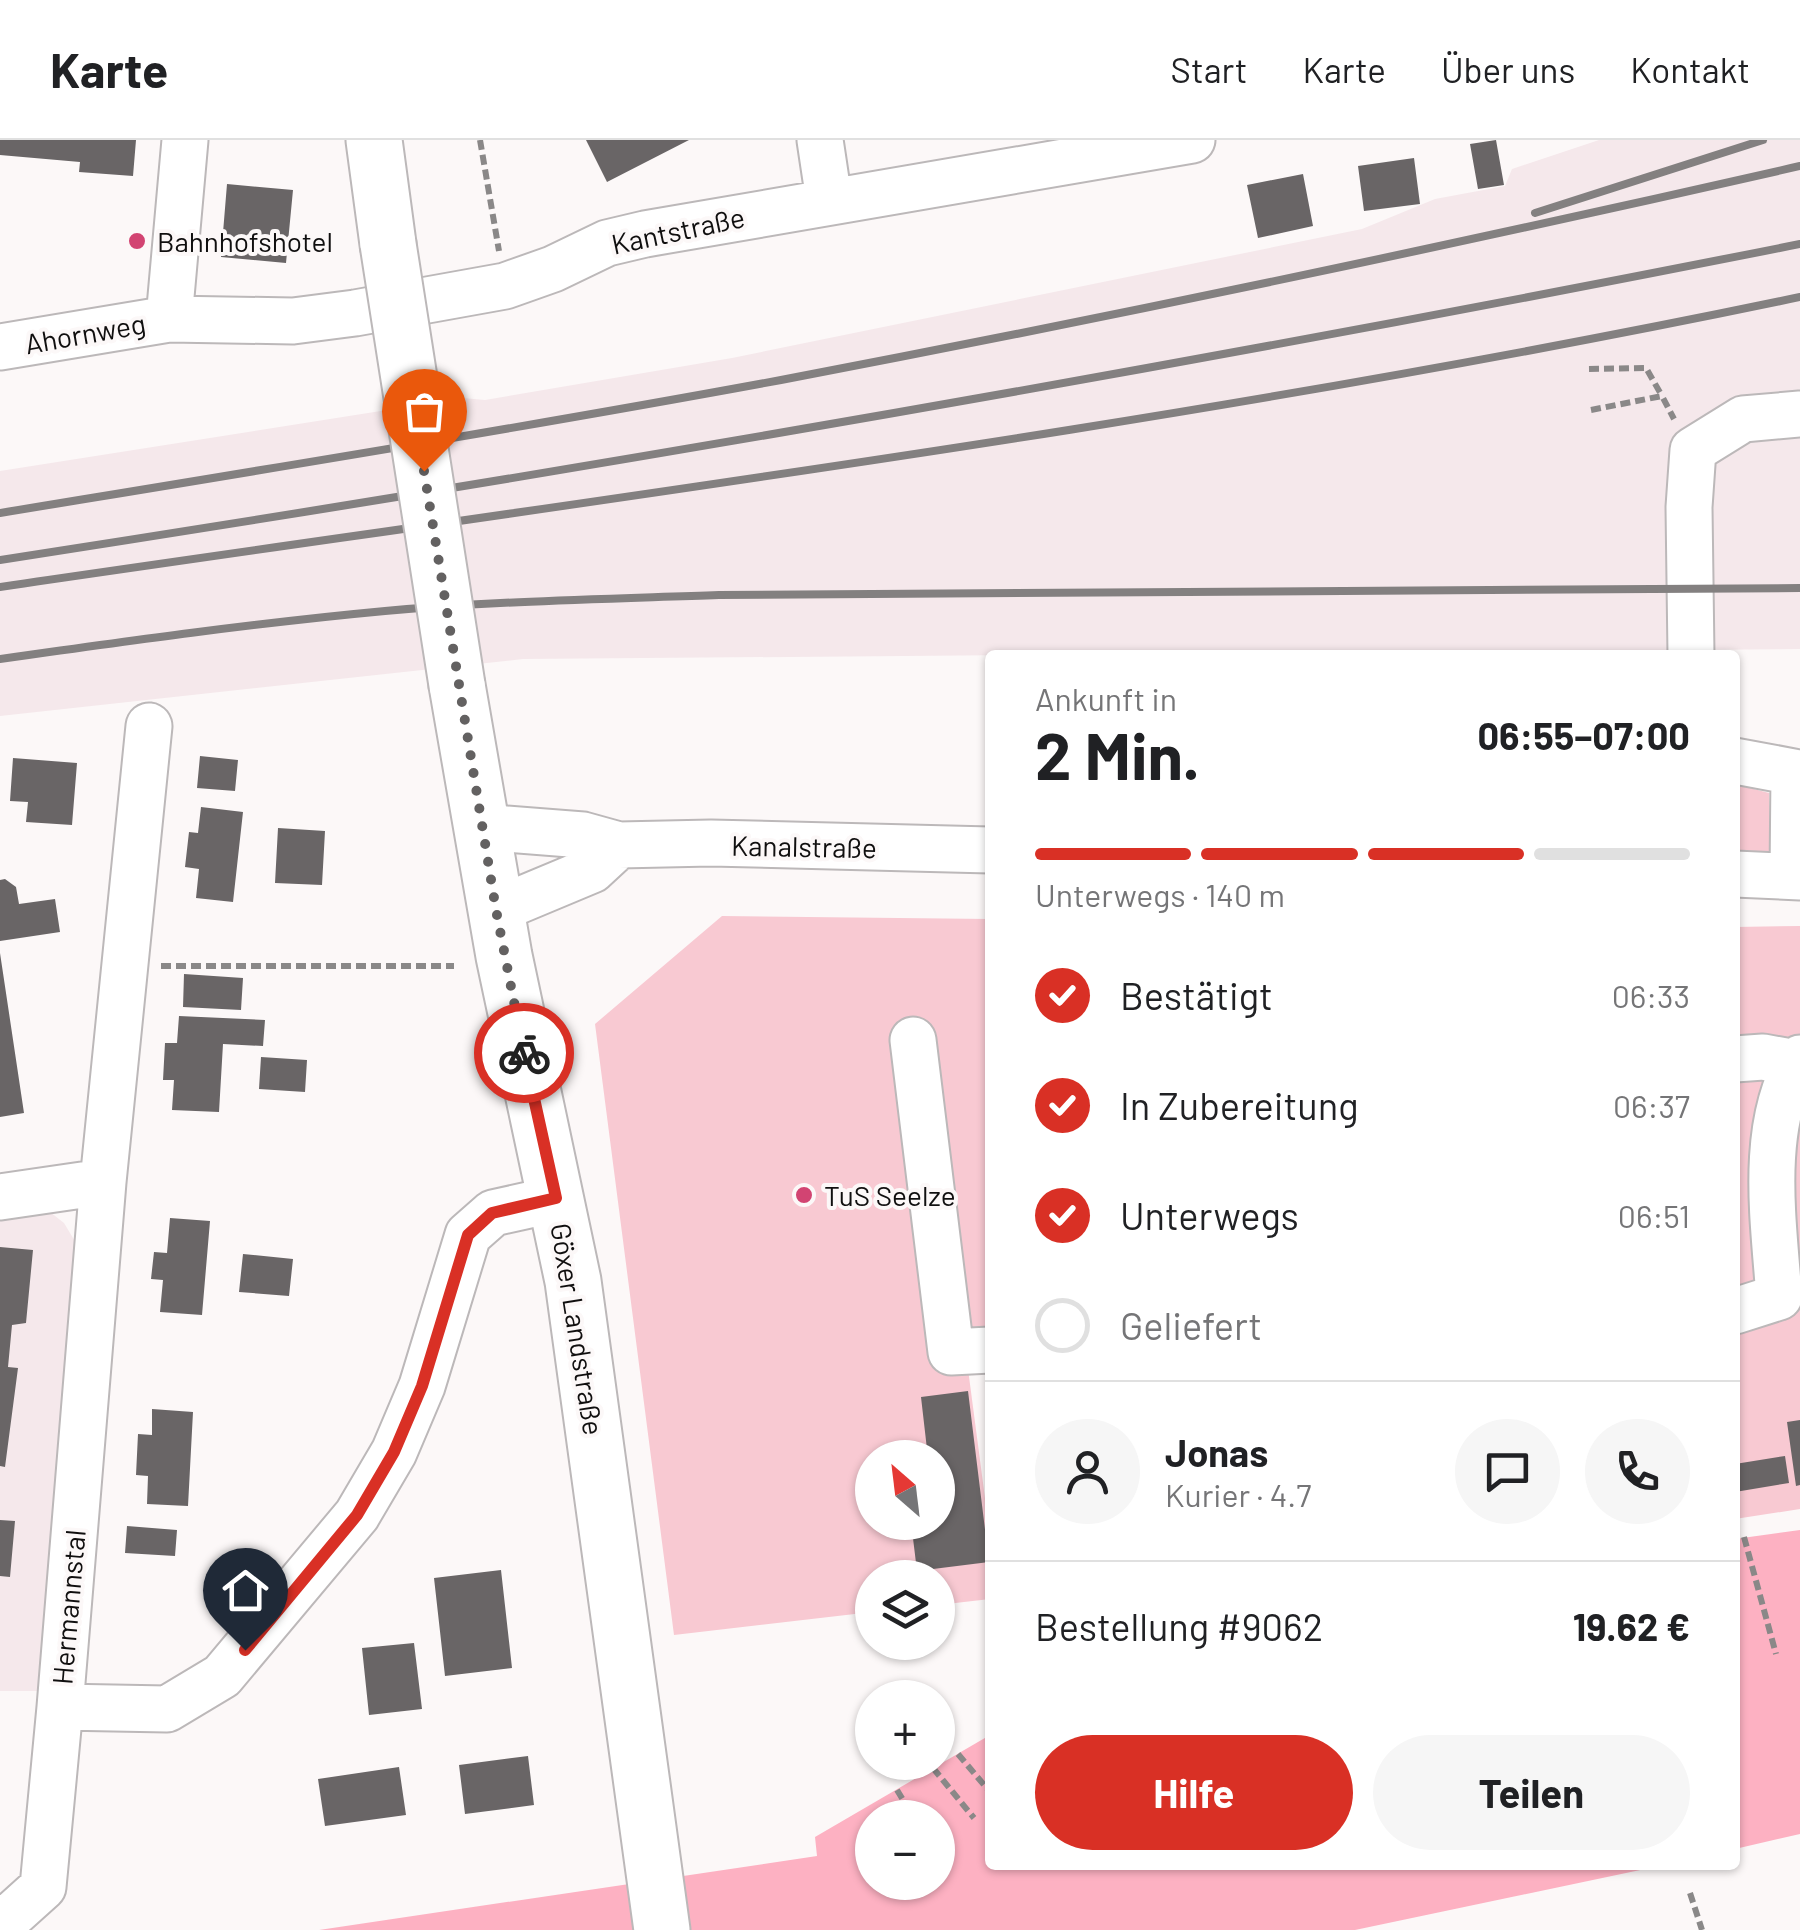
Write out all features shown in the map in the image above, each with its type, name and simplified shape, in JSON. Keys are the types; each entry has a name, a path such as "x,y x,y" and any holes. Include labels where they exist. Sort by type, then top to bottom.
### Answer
{"main road":[{"name":"Göxer Landstraße","path":"374,140 457,685 496,910 556,1198 586,1366 662,1930"}],"street":[{"path":"169,319 185,140"},
{"path":"820,140 829,200"},
{"name":"Kantstraße","path":"169,319 293,322 505,286 553,270 607,242 829,200 1192,140"},
{"name":"Ahornweg","path":"0,348 169,319"},
{"path":"1691,650 1689,507 1693,450 1743,419 1800,414"},
{"name":"Hermannstal","path":"149,726 103,1182 60,1707 168,1709 222,1676 357,1515 394,1452 422,1386 468,1235 492,1213 556,1198"},
{"path":"1740,762 1797,772 1796,876 1740,874"},
{"name":"Kanalstraße","path":"482,827 583,835 619,845 711,843 985,850"},
{"path":"496,910 592,870 619,845"},
{"path":"913,1040 951,1352 985,1350"},
{"path":"1740,1059 1798,1061 1779,1113 1771,1188 1790,1304 1740,1311"},
{"path":"0,1197 103,1182"},
{"path":"0,1919 14,1914 44,1888 60,1707"}],"path":[{"path":"480,140 505,286"},
{"path":"1589,369 1646,368 1693,450"},
{"path":"1590,410 1662,396"},
{"path":"125,966 454,966"},
{"path":"1744,1537 1776,1654"},
{"path":"958,1754 985,1786"},
{"path":"943,1780 974,1818"},
{"path":"898,1790 904,1800"},
{"path":"1690,1893 1702,1930"}],"shaded area":[{"path":"1599,140 1800,140 1800,649 985,650 985,655 523,659 0,716 0,471 463,398 485,400 732,358 1362,229 1435,199 1505,186 1512,169"},
{"path":"1740,785 1769,793 1771,852 1740,851"},
{"name":"TuS Seelze","path":"722,916 985,919 985,1367 968,1369 985,1498 985,1600 955,1603 955,1560 855,1560 855,1614 674,1635 595,1024"},
{"path":"1800,926 1800,1509 1740,1518 1740,927"},
{"path":"36,1201 64,1223 79,1248 43,1691 0,1691 0,1207"},
{"path":"1800,1530 1800,1834 1740,1848 1740,1538"},
{"path":"985,1738 985,1870 1640,1870 1355,1930 319,1930 817,1856 815,1837 855,1814 855,1900 955,1900 955,1800 878,1800 913,1780 955,1780 955,1755"}],"building":[{"path":"0,140 136,140 133,176 79,172 80,162 0,155"},
{"path":"586,140 689,140 607,182"},
{"path":"1496,140 1504,185 1478,189 1470,144"},
{"path":"1414,158 1420,204 1364,211 1358,166"},
{"path":"1303,174 1313,226 1258,238 1247,185"},
{"path":"227,184 293,190 286,263 221,257"},
{"path":"200,756 238,760 235,791 197,788"},
{"path":"13,758 77,763 72,825 26,822 28,802 10,801"},
{"path":"201,807 243,812 233,902 196,898 199,869 185,867 189,832 198,833"},
{"path":"278,828 325,831 322,885 275,883"},
{"path":"0,880 16,887 19,904 55,899 60,932 0,941"},
{"path":"0,953 24,1113 0,1117"},
{"path":"184,974 243,978 241,1010 183,1007"},
{"path":"179,1016 265,1020 263,1046 223,1044 219,1112 172,1110 174,1080 163,1080 165,1043 177,1043"},
{"path":"261,1057 307,1060 305,1092 259,1089"},
{"path":"170,1218 210,1221 202,1315 160,1312 163,1280 151,1279 154,1252 167,1253"},
{"path":"0,1247 33,1250 26,1323 12,1325 8,1367 18,1368 5,1467 0,1466"},
{"path":"243,1254 293,1259 289,1296 239,1292"},
{"path":"968,1391 985,1529 985,1562 955,1566 955,1560 916,1560 913,1540 955,1540 955,1440 926,1440 921,1397"},
{"path":"152,1409 193,1412 188,1506 147,1504 148,1476 136,1475 138,1434 152,1435"},
{"path":"1800,1420 1800,1485 1796,1486 1787,1422"},
{"path":"1785,1456 1789,1483 1740,1491 1740,1463"},
{"path":"0,1520 15,1521 10,1577 0,1576"},
{"path":"127,1526 177,1530 175,1556 125,1553"},
{"path":"501,1570 512,1668 445,1676 434,1578"},
{"path":"414,1643 422,1709 369,1715 362,1648"},
{"path":"528,1756 534,1805 465,1814 459,1765"},
{"path":"399,1767 406,1815 325,1826 318,1779"}],"railway":[{"path":"1535,213 1763,140"},
{"path":"0,513 781,380 1292,278 1800,166"},
{"path":"0,560 902,412 1800,244"},
{"path":"0,587 677,490 1127,420 1352,383 1800,297"},
{"path":"0,659 337,616 552,601 719,595 1800,588"}],"way so far":[{"path":"424,471 457,685 524,1053"}],"place":[{"name":"Bahnhofshotel","path":"137,241"},
{"name":"TuS Seelze","path":"804,1195"}],"route":[{"path":"245,1650 357,1515 394,1452 422,1386 468,1235 492,1213 556,1198 524,1053"}]}
